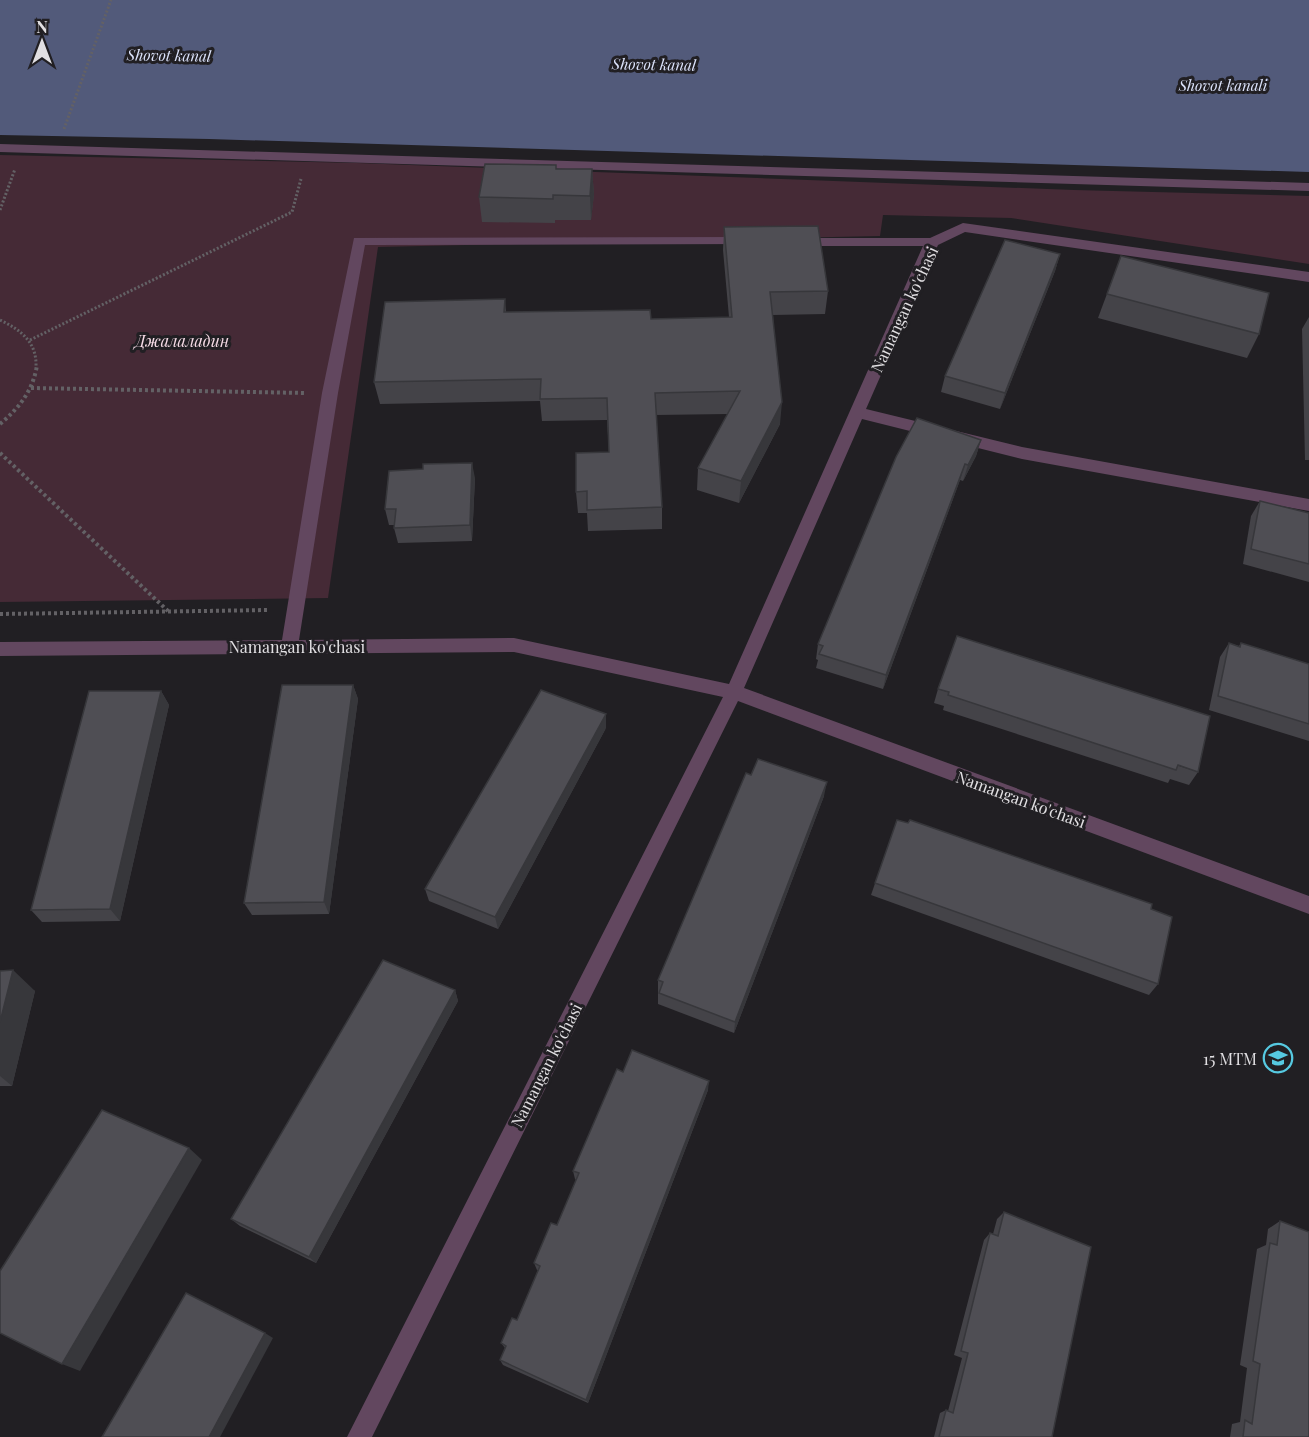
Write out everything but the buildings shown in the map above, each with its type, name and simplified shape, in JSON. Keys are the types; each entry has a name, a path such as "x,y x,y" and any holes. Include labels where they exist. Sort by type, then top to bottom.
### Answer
{"street":[{"path":"0,148 1309,187"},
{"name":"Namangan ko'chasi","path":"359,1437 734,692 932,242 963,227 1309,277"},
{"path":"290,646 294,609 330,393 359,241 932,242"},
{"path":"857,412 1022,453 1309,505"},
{"name":"Namangan ko'chasi","path":"0,649 514,645 734,692 1309,905"}],"path":[{"path":"56,149 111,0"},
{"path":"0,210 23,148"},
{"path":"30,340 292,212 307,156"},
{"path":"0,320 14,325 30,340 38,359 35,381 31,388 22,403 0,424"},
{"path":"31,388 330,393"},
{"path":"0,453 169,611"},
{"path":"0,614 294,609"}],"green space":[{"name":"Джалаладин","path":"0,155 357,163 1074,190 1309,196 1309,264 1011,218 883,215 880,236 378,247 328,598 0,602"}],"water":[{"name":"Shovot kanali","path":"0,0 1309,0 1309,172 209,139 0,135"}],"place":[{"name":"15 MTM","path":"1278,1058"}],"water label":[{"name":"Shovot kanal","path":"169,55"},
{"name":"Shovot kanal","path":"654,64"}]}
